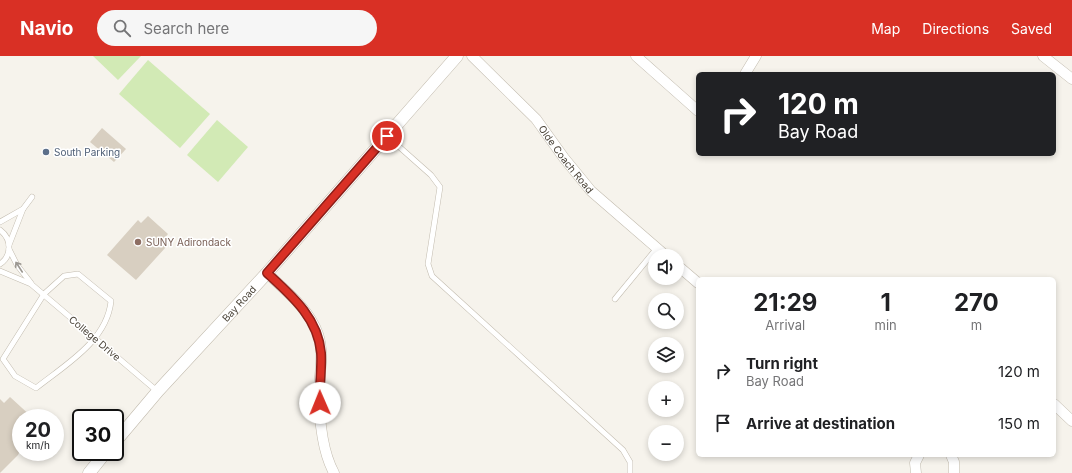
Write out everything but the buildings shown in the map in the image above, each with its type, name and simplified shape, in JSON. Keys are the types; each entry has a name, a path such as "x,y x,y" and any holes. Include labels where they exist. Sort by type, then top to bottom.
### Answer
{"street":[{"name":"Bay Road","path":"124,431 158,391 267,273 457,56"},
{"name":"Olde Coach Road","path":"472,56 536,119 564,158 591,191 657,248"},
{"path":"636,56 696,109"},
{"path":"745,72 756,56"},
{"path":"1044,56 1072,79"},
{"path":"684,271 696,281"},
{"path":"267,273 301,307 312,321 318,335 321,354 319,390 321,428 326,452 334,473"},
{"path":"1056,406 1072,421"},
{"path":"916,473 915,463 918,457"},
{"path":"952,457 954,462 954,473"},
{"path":"89,473 99,461"}],"lane":[{"path":"387,136 440,186 428,264 432,276 623,450 630,462 630,473"},
{"path":"0,264 7,258 9,247 23,209 32,197"},
{"path":"0,222 23,209"},
{"path":"0,230 8,239 9,247 17,265 31,284"},
{"path":"615,299 657,248"},
{"path":"0,271 31,284"},
{"path":"78,274 111,301 110,315 95,337 88,346 36,388 15,376 3,360 44,294 64,276 78,274"},
{"name":"College Drive","path":"31,284 158,391"}],"green space":[{"path":"93,56 141,56 118,80"},
{"path":"148,60 210,114 180,148 119,94"},
{"path":"217,120 248,147 218,182 187,155"}],"place":[{"name":"South Parking","path":"46,152"},
{"name":"SUNY Adirondack","path":"138,242"}],"route":[{"path":"320,403 319,390 321,354 318,335 312,321 301,307 288,292 267,273 387,136"}]}
